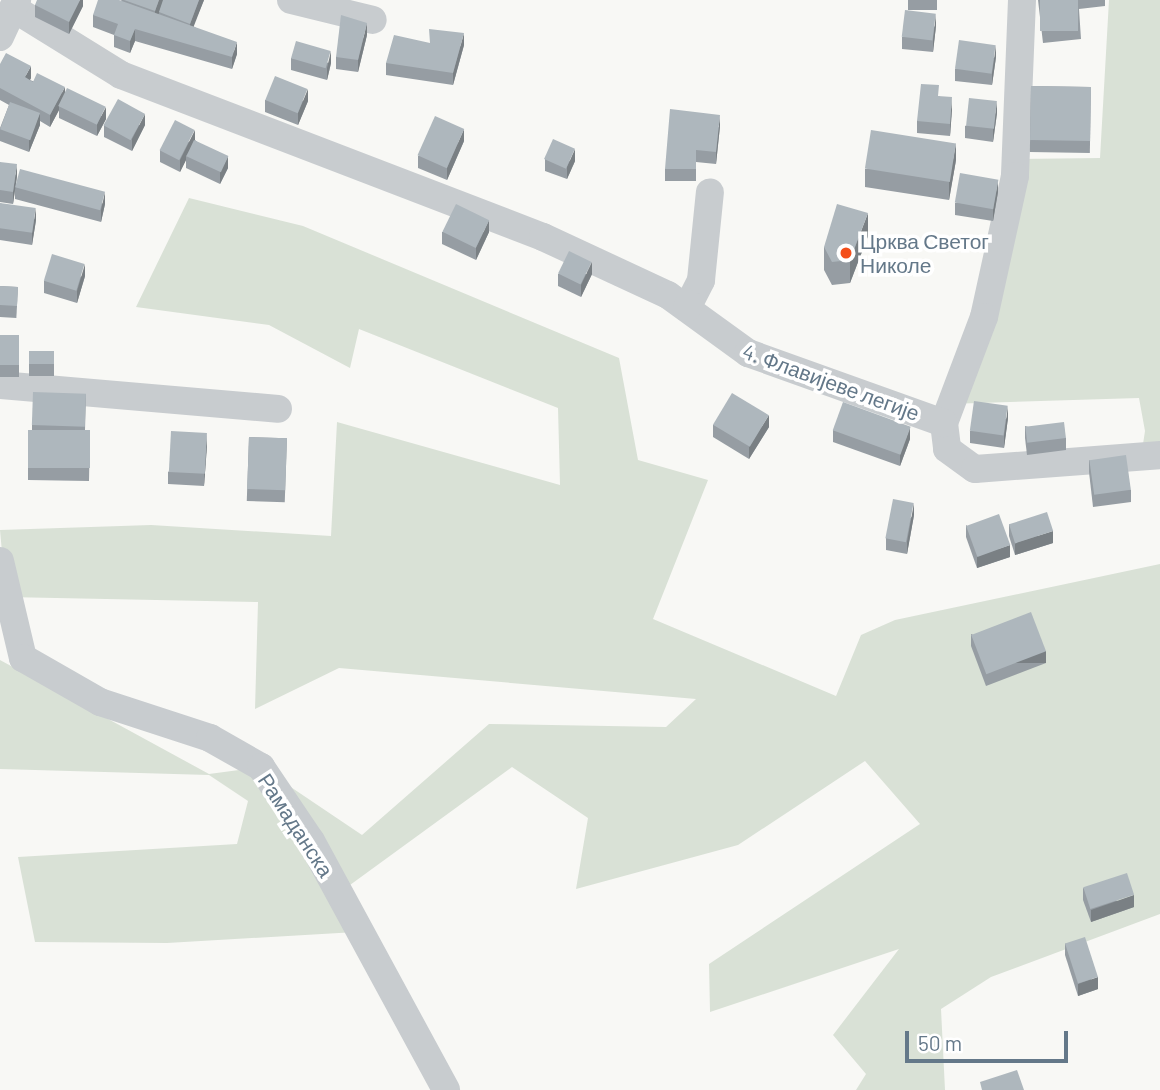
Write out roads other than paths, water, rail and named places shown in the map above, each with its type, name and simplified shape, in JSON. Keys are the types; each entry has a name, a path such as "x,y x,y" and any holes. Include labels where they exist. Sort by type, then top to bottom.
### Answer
{"street":[{"path":"291,0 373,20"},
{"name":"4. Флавијеве легије","path":"15,4 121,75 543,237 687,308 748,353 944,423 984,317 1013,188 1021,0"},
{"path":"0,37 15,4"},
{"path":"687,308 701,280 710,192"},
{"path":"0,385 278,409"},
{"path":"944,423 947,449 975,469 1160,455"},
{"name":"Рамаданска","path":"0,561 13,638 23,658 100,702 210,738 261,767 311,841 446,1090"}],"place":[{"name":"Црква Светог Николе","path":"846,253"}]}
